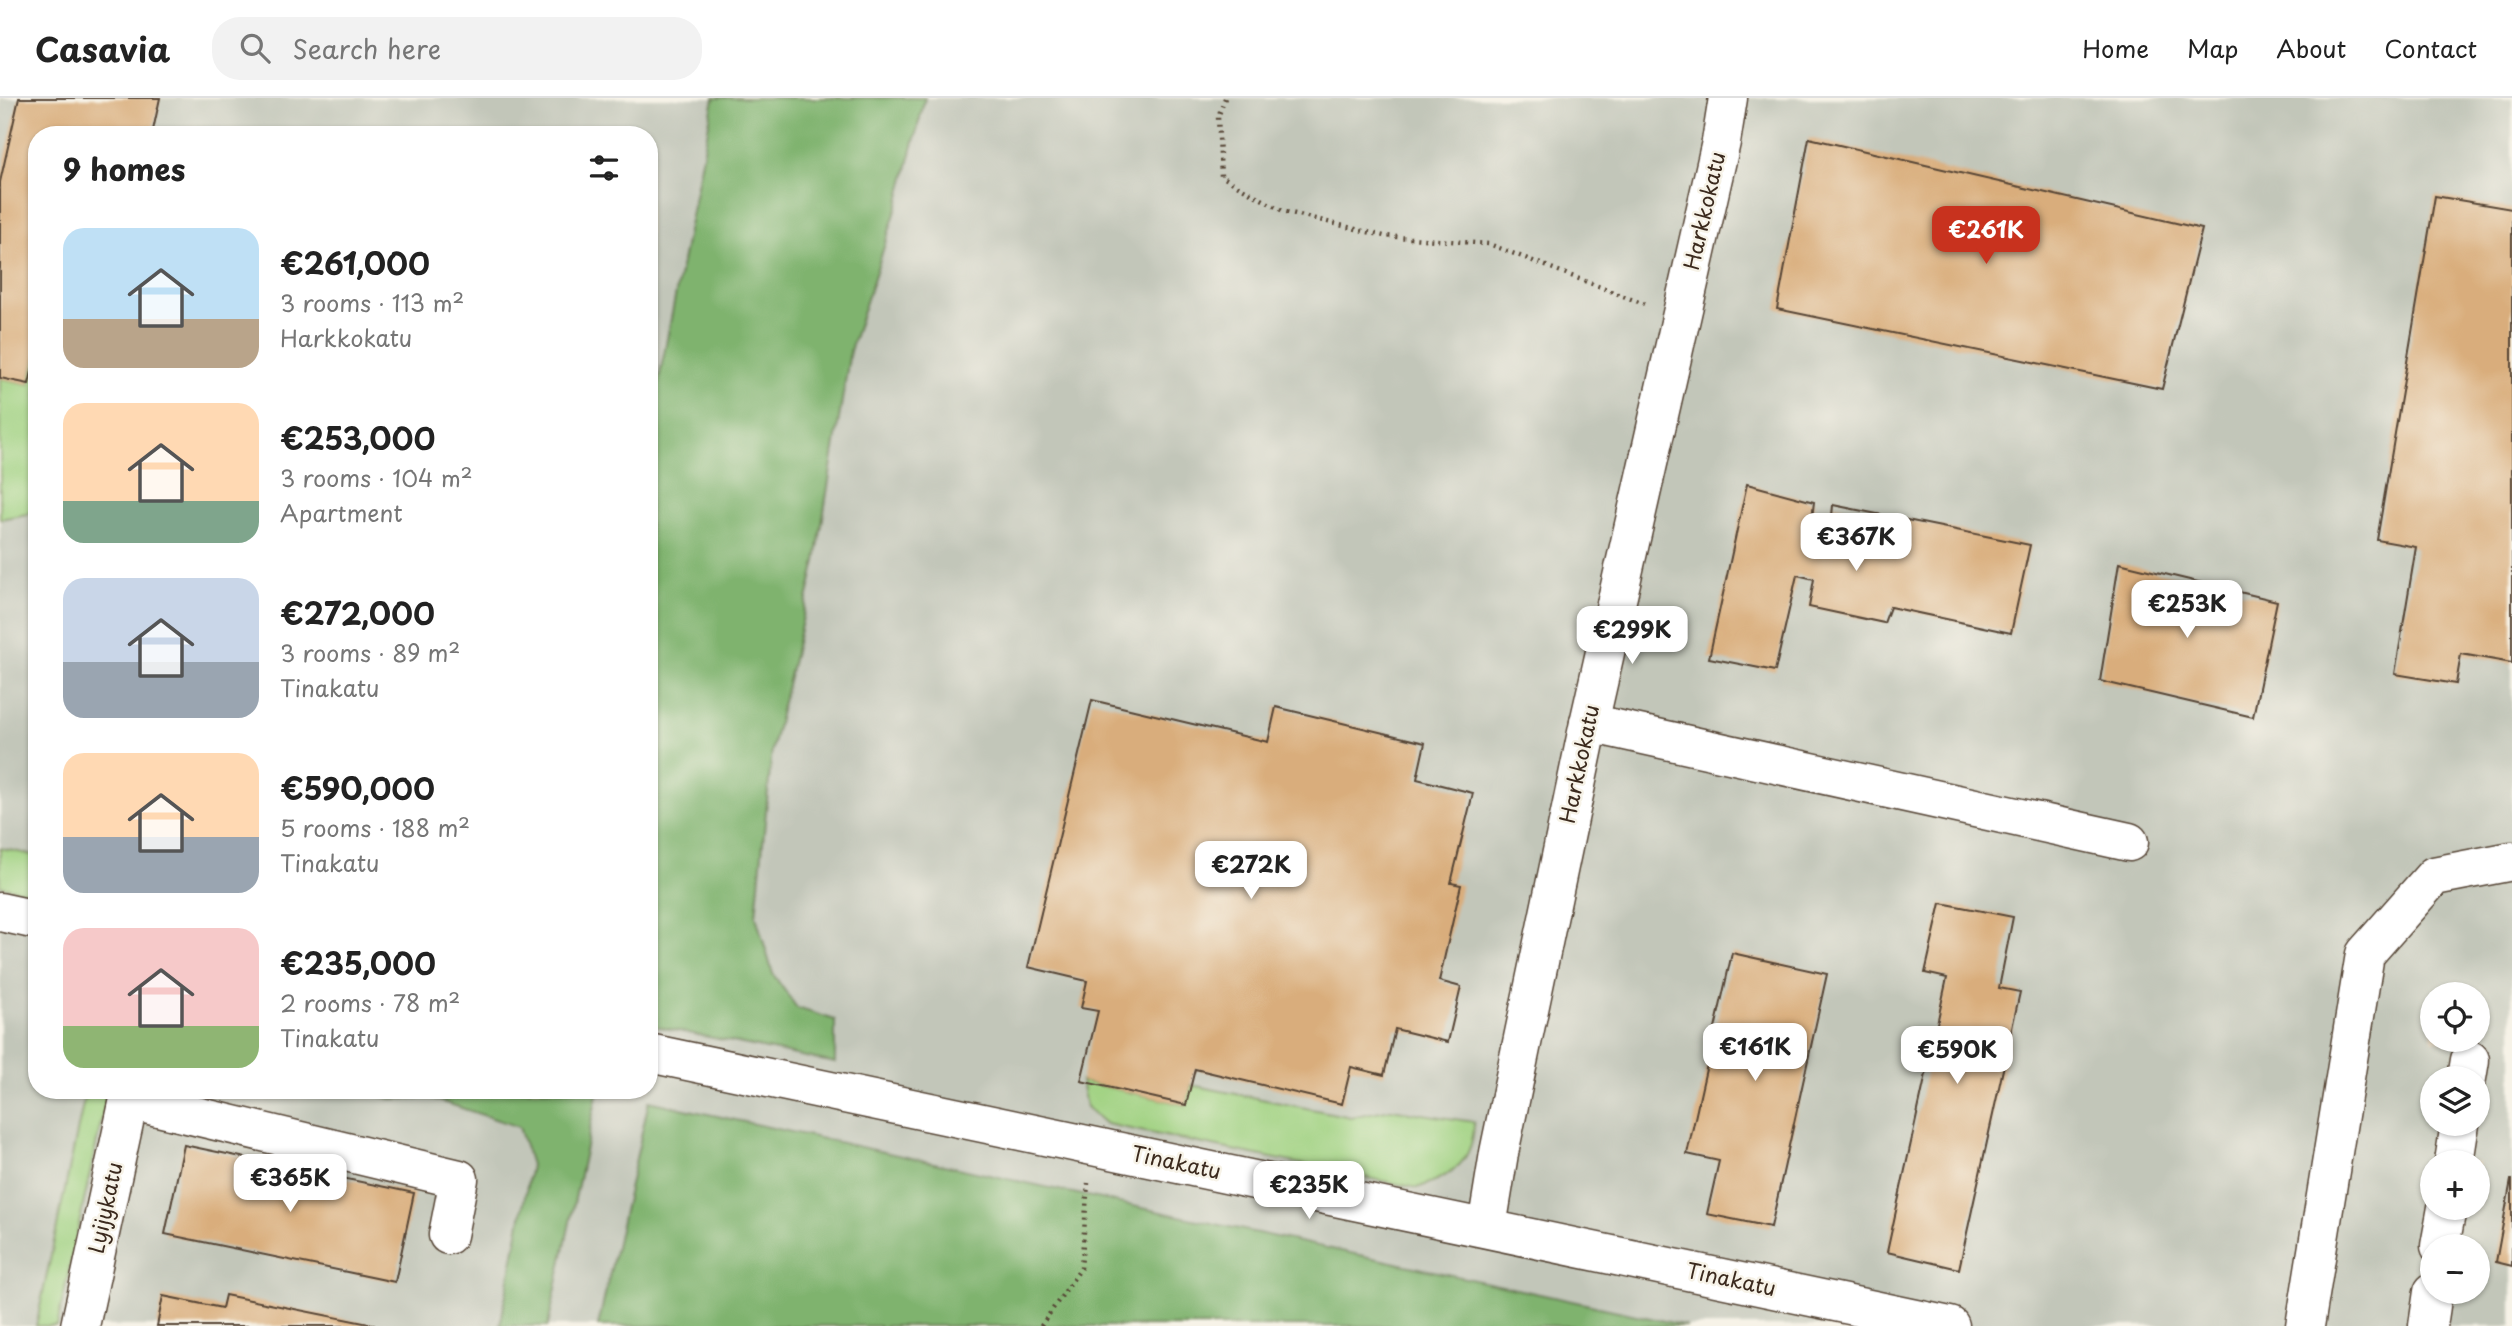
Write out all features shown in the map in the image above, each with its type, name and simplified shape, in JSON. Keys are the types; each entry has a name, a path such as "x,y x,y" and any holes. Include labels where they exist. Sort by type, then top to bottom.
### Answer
{"street":[{"name":"Harkkokatu","path":"1487,1227 1499,1153 1589,723 1728,98"},
{"path":"1589,723 2129,842"},
{"path":"2305,1326 2365,954 2434,876 2512,861"},
{"path":"0,912 28,918"},
{"name":"Tinakatu","path":"664,1057 1487,1227 1950,1326"},
{"name":"Lyijykatu","path":"80,1326 129,1099"},
{"path":"146,1099 459,1178 448,1235"},
{"path":"2428,1326 2431,1304"}],"path":[{"path":"1225,98 1219,117 1221,177 1283,211 1384,236 1489,244 1681,318"},
{"path":"1041,1326 1082,1268 1088,1182"}],"shaded area":[{"path":"0,98 2512,98 2512,1326 0,1326"}],"green space":[{"path":"714,98 925,98 899,201 850,351 816,561 772,749 756,916 773,974 797,1008 835,1020 835,1063 658,1027 658,385"},
{"path":"0,378 28,384 28,513 0,519"},
{"path":"0,848 28,854 28,892 0,886"},
{"path":"1081,1081 1186,1105 1191,1085 1351,1117 1391,1109 1474,1122 1473,1136 1470,1148 1459,1166 1441,1178 1417,1188 1106,1124 1086,1107"},
{"path":"84,1099 106,1099 57,1326 36,1326"},
{"path":"434,1099 596,1099 548,1326 500,1326 531,1165 519,1127"},
{"path":"649,1101 708,1114 1687,1326 598,1326"}],"building":[{"path":"19,98 160,98 154,126 28,126 28,384 0,378 0,182"},
{"path":"1809,138 2202,229 2162,389 1777,309"},
{"path":"2435,196 2512,209 2512,663 2461,654 2456,684 2395,674 2416,547 2377,540"},
{"path":"1747,484 1814,502 1810,534 1830,539 1833,505 2030,545 2011,633 1890,607 1884,623 1809,607 1814,579 1797,575 1775,671 1709,658"},
{"path":"2119,563 2277,601 2253,717 2100,681"},
{"path":"1092,700 1268,742 1276,707 1425,743 1417,779 1473,793 1451,883 1461,885 1439,981 1461,987 1448,1042 1395,1029 1384,1075 1351,1067 1342,1104 1195,1069 1186,1105 1081,1081 1098,1011 1081,1008 1087,981 1028,967"},
{"path":"1941,903 2013,917 1999,988 2020,992 1959,1269 1887,1252 1947,978 1925,973"},
{"path":"1732,953 1827,974 1771,1227 1707,1214 1719,1161 1687,1154"},
{"path":"184,1145 414,1193 395,1282 165,1234"},
{"path":"2512,1180 2512,1266 2496,1262"},
{"path":"225,1295 374,1326 157,1326 163,1296 222,1308"}]}
